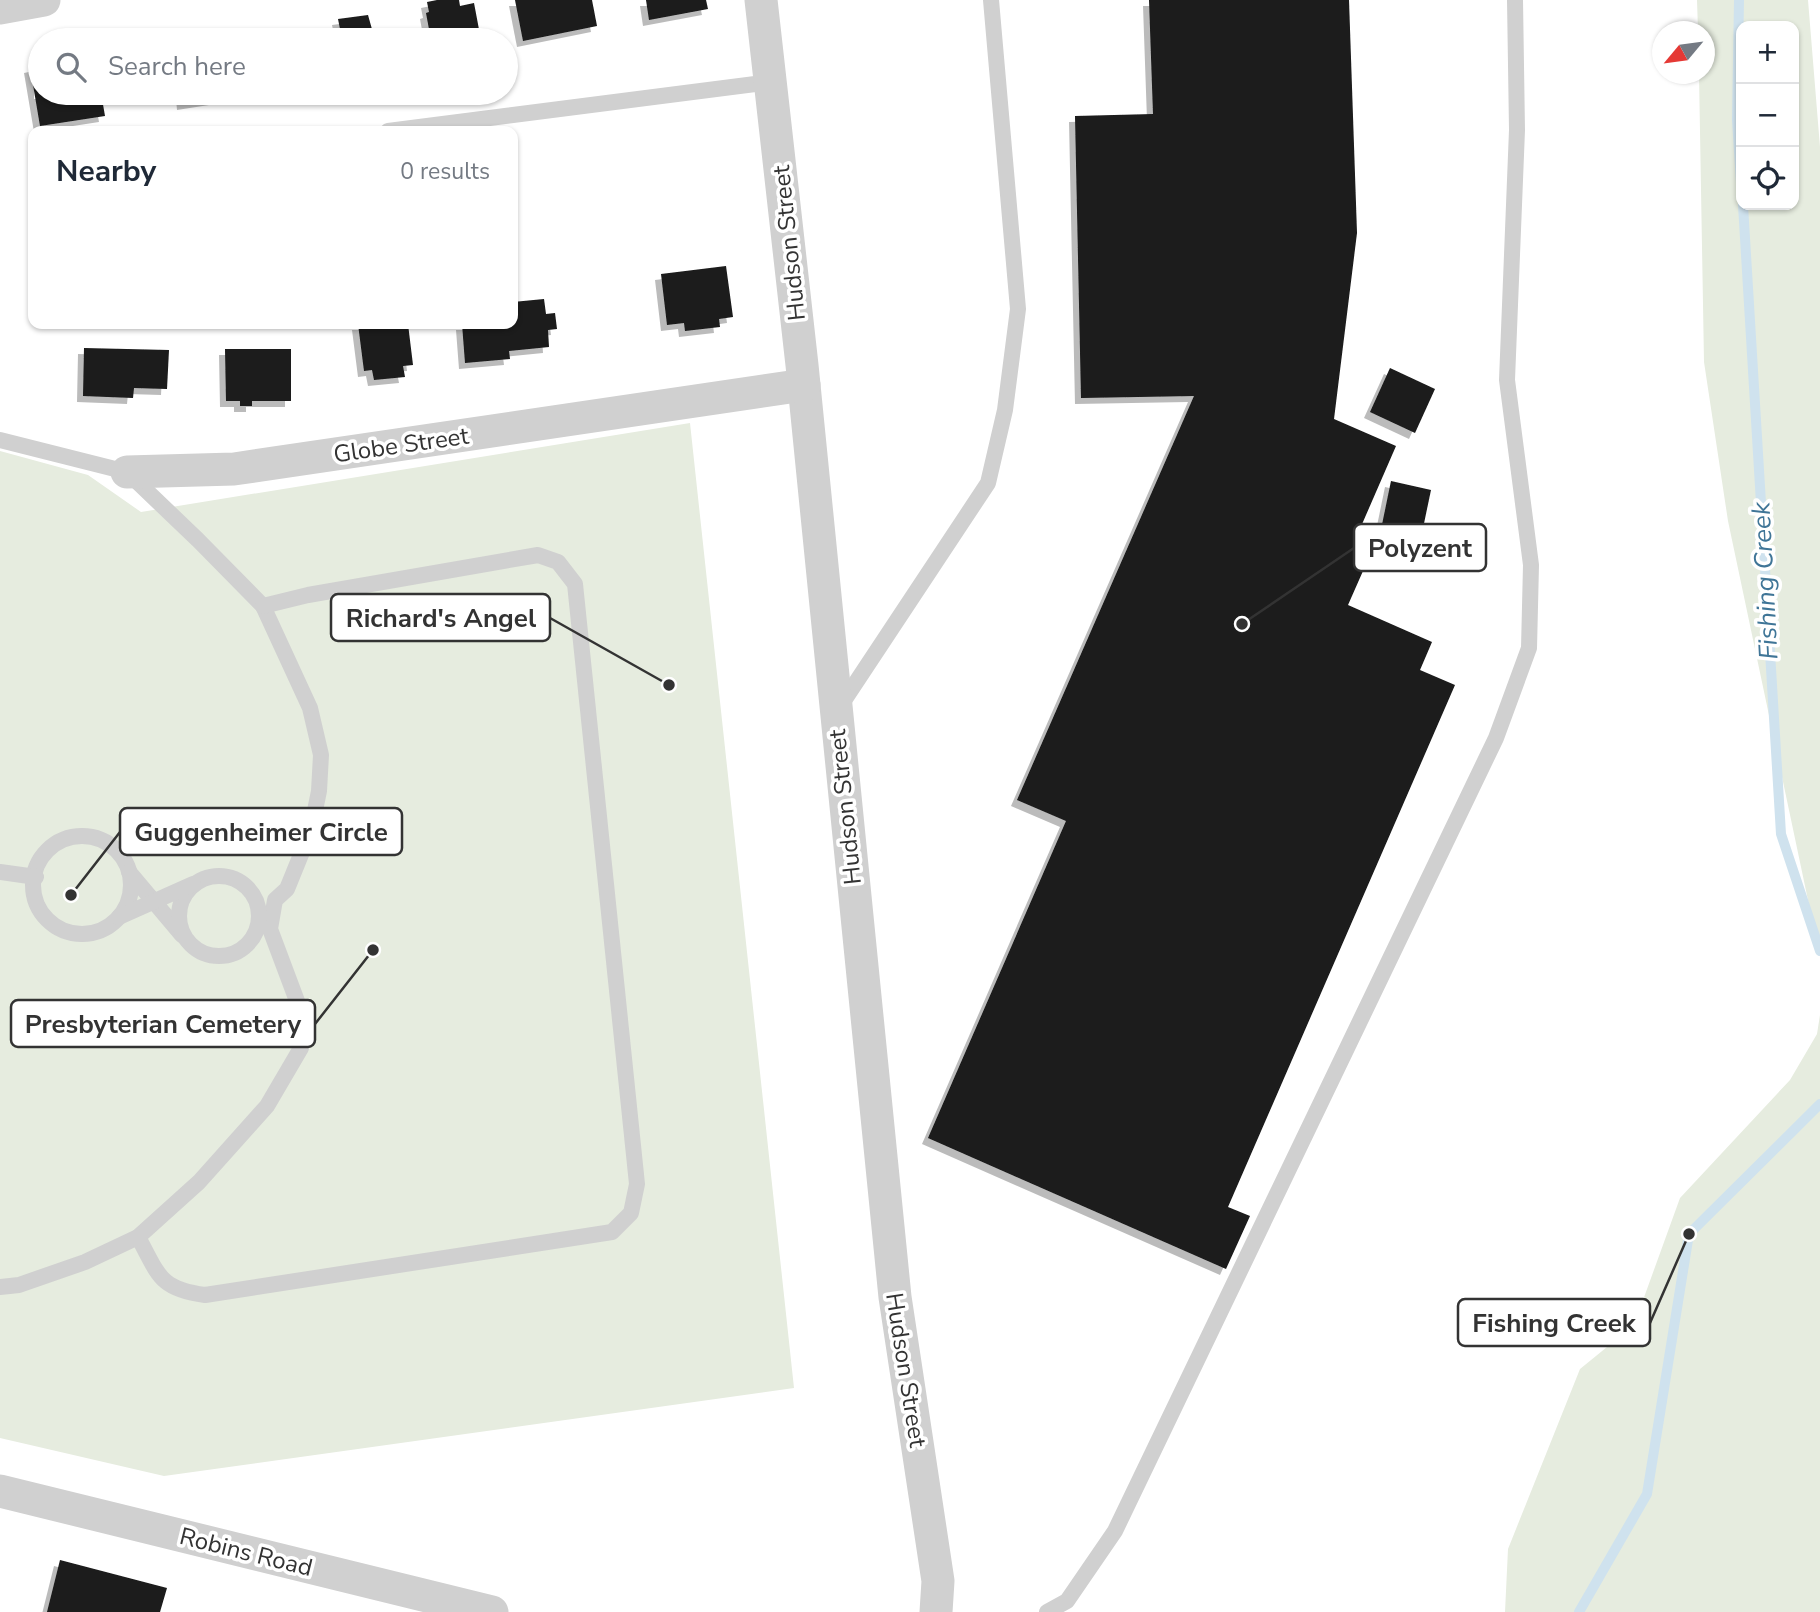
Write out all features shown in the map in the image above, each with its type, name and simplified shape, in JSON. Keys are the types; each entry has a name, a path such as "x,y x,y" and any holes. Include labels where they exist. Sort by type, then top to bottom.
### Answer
{"street":[{"path":"0,8 44,0"},
{"name":"Hudson Street","path":"761,0 804,385 895,1297 938,1581 936,1612"},
{"name":"Globe Street","path":"127,472 234,469 804,385"},
{"name":"Robins Road","path":"0,1491 492,1612"}],"lane":[{"path":"836,713 988,483 1005,410 1018,309 991,0"},
{"path":"1047,1612 1067,1601 1115,1531 1496,738 1529,648 1531,565 1507,380 1517,130 1514,0"},
{"path":"427,126 771,82"},
{"name":"Globe Street","path":"0,440 127,472"},
{"path":"0,1287 19,1285 85,1262 138,1237 199,1182 267,1106 301,1048 297,1001 271,921 253,897 235,880 218,877 201,881 154,902 119,917 92,933 61,929 48,920 38,907 34,892 38,861 49,848 63,839 79,836 96,838 111,845 122,857 130,872 154,902 186,939 206,954 223,956 240,950 271,921 275,900 287,889 302,859 319,791 321,755 310,708 263,606 127,472"},
{"path":"138,1237 161,1278 178,1292 205,1295 612,1232 631,1213 637,1184 575,584 558,562 537,555 308,595 263,606"},
{"path":"0,872 36,877"},
{"path":"119,917 127,904 131,889 130,872"},
{"path":"186,939 180,924 180,907 188,891 201,881"},
{"path":"252,938 258,922 253,897"}],"shaded area":[{"path":"1697,0 1808,0 1820,147 1820,957 1728,521 1704,362 1699,84 1715,84 1715,21 1698,21"},
{"path":"690,423 794,1388 164,1476 0,1438 0,451 88,475 141,512"},
{"path":"1820,1015 1820,1612 1505,1612 1508,1549 1580,1369 1634,1325 1680,1198 1790,1080 1817,1034"}],"building":[{"path":"459,0 460,6 474,3 479,28 429,28 427,2"},
{"path":"515,0 592,0 597,26 523,41"},
{"path":"646,0 706,0 708,9 649,20"},
{"path":"1149,0 1349,0 1357,233 1334,419 1396,446 1356,538 1374,546 1348,605 1432,642 1420,670 1455,685 1228,1207 1250,1216 1226,1269 928,1138 1066,821 1017,800 1194,396 1081,398 1075,116 1153,114"},
{"path":"368,15 372,28 340,28 338,19"},
{"path":"36,105 103,105 105,116 40,126"},
{"path":"726,266 733,317 719,319 720,327 685,331 684,323 667,325 661,274"},
{"path":"544,299 546,314 555,313 557,329 548,330 549,347 509,351 510,359 465,363 462,329 518,329 518,302"},
{"path":"359,329 409,329 413,365 403,366 405,377 374,380 372,370 364,371"},
{"path":"84,348 169,350 167,389 134,388 133,398 83,396"},
{"path":"225,349 291,349 291,401 252,401 252,406 240,406 240,401 226,401"},
{"path":"1390,368 1435,389 1415,433 1370,412"},
{"path":"1391,481 1431,490 1418,552 1378,544"},
{"path":"60,1560 167,1588 160,1612 47,1612"}],"waterway":[{"name":"Fishing Creek","path":"1739,0 1739,147"},
{"name":"Fishing Creek","path":"1743,210 1781,834 1820,951"},
{"name":"Fishing Creek","path":"1579,1612 1647,1494 1689,1234 1820,1104"}],"place":[{"name":"Polyzent","path":"1242,624"},
{"name":"Richard's Angel","path":"669,685"},
{"name":"Guggenheimer Circle","path":"71,895"},
{"name":"Presbyterian Cemetery","path":"373,950"},
{"name":"Fishing Creek","path":"1689,1234"}]}
